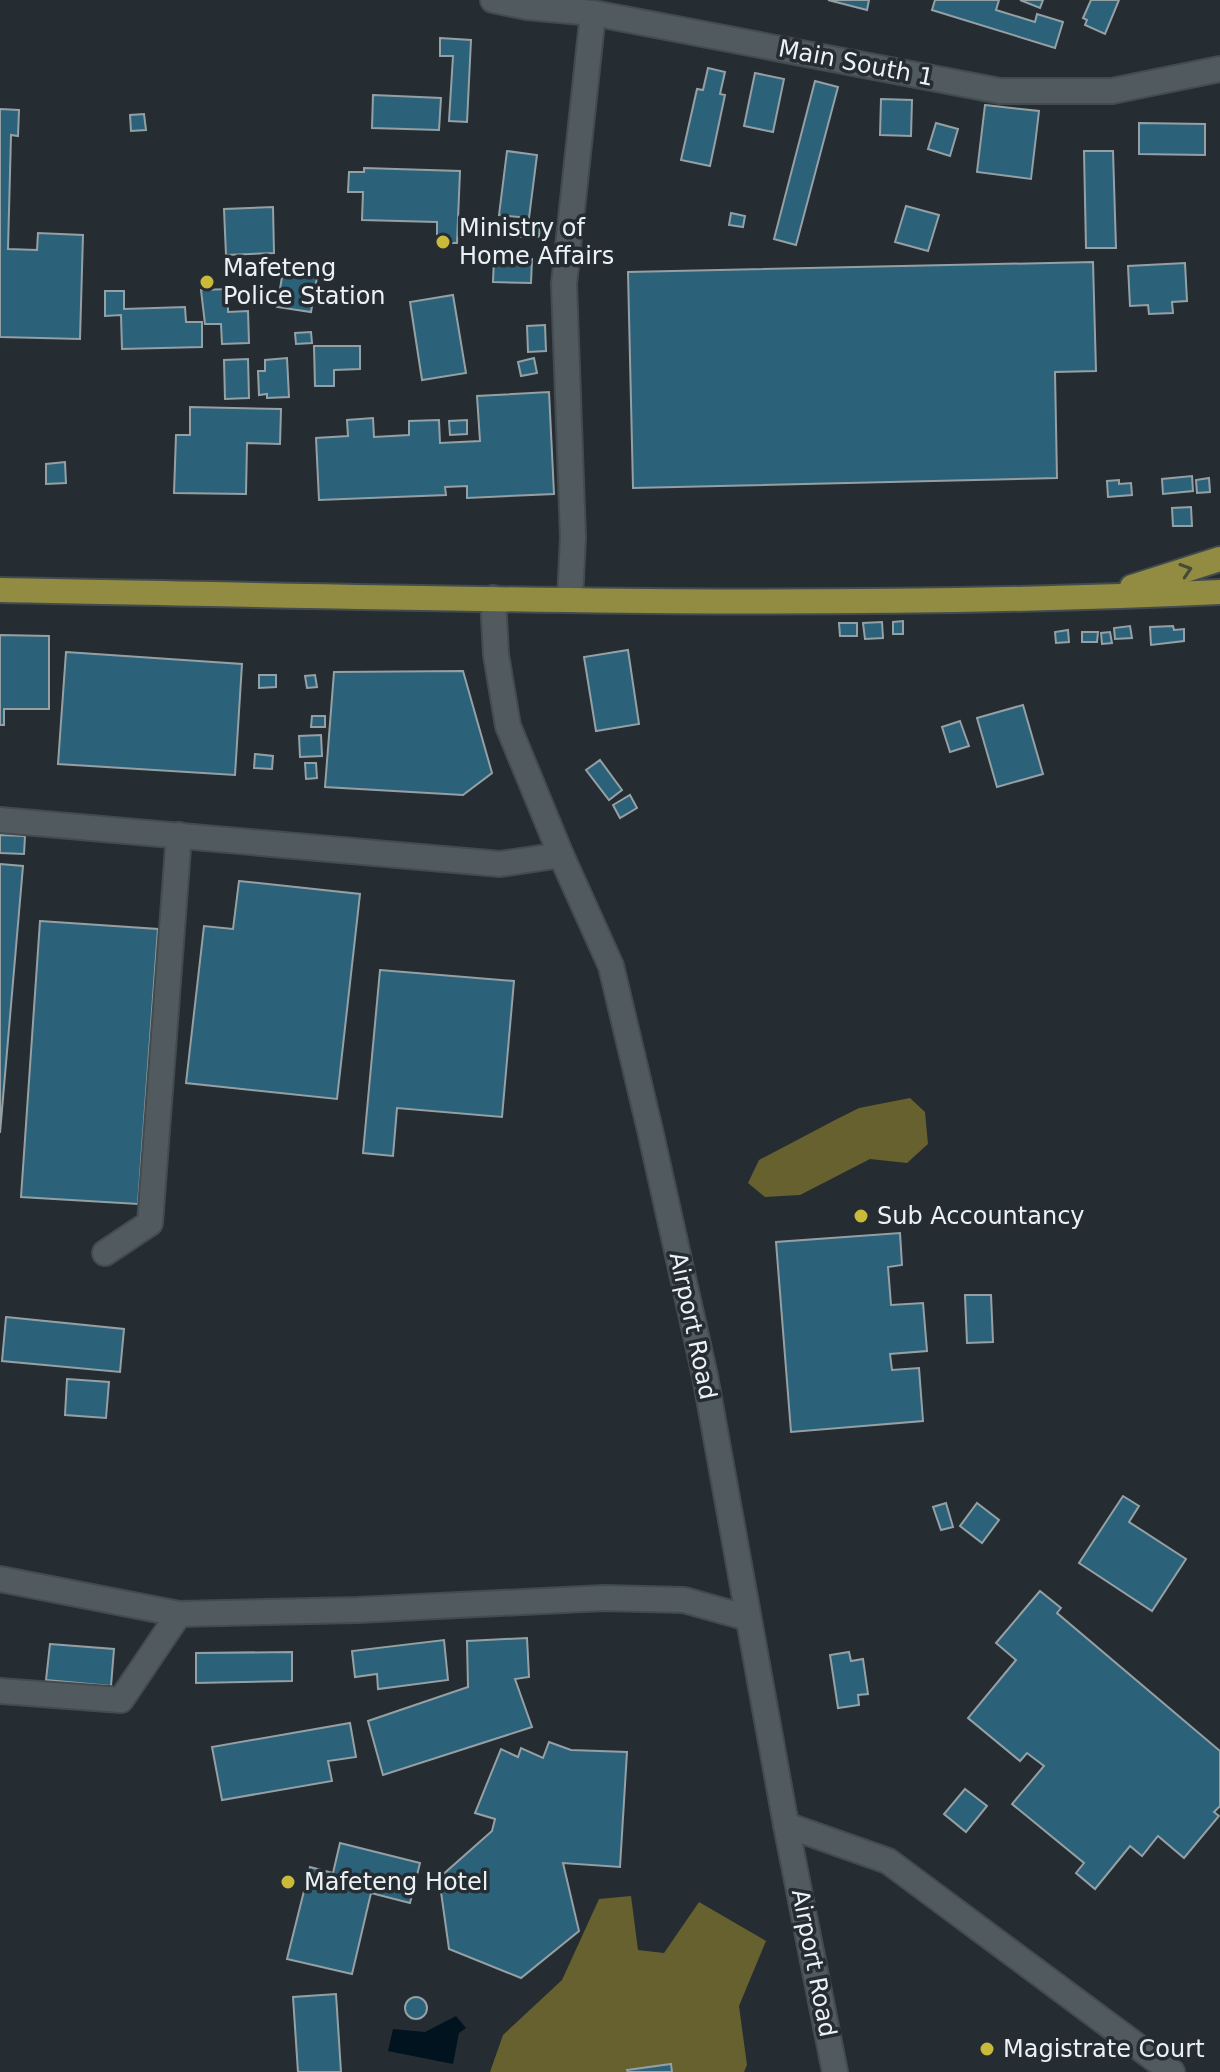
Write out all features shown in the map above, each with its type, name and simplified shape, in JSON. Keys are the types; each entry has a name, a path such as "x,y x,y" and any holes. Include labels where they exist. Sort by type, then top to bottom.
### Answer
{"main road":[{"path":"1099,598 1220,559"},
{"path":"0,590 716,602 1099,598 1220,592"}],"street":[{"name":"Main South 1","path":"493,0 527,7 593,13 1000,91 1112,91 1220,69"},
{"path":"570,599 573,537 564,284 593,13"},
{"name":"Airport Road","path":"493,598 496,655 508,726 611,966 705,1376 786,1825 835,2072"},
{"path":"0,820 500,864 561,855"},
{"path":"105,1253 150,1223 179,835"},
{"path":"0,1579 179,1614 357,1610 604,1598 684,1600 748,1618"},
{"path":"0,1691 121,1700 179,1614"},
{"path":"786,1825 888,1861 1172,2072"}],"shaded area":[{"path":"910,1098 925,1112 928,1144 907,1163 870,1159 800,1195 765,1197 748,1183 759,1160 837,1119 859,1108"},
{"path":"631,1896 638,1950 664,1953 699,1902 766,1941 739,2006 747,2065 744,2072 490,2072 503,2035 562,1980 599,1899"}],"water":[{"path":"456,2016 466,2028 459,2033 453,2064 388,2051 393,2029 425,2032"}],"building":[{"path":"828,0 869,0 867,10"},
{"path":"935,0 999,0 996,10 1035,22 1037,14 1063,22 1055,48 932,10"},
{"path":"1020,0 1043,0 1040,8"},
{"path":"1091,0 1119,0 1105,34 1085,25 1087,20 1083,18"},
{"path":"440,38 471,40 467,122 449,121 453,56 440,56"},
{"path":"708,68 725,72 720,94 725,95 710,166 681,160 697,89 703,90"},
{"path":"755,73 784,79 773,132 744,126"},
{"path":"815,81 838,87 796,245 774,239"},
{"path":"373,95 441,98 439,130 372,128"},
{"path":"881,99 912,100 911,136 880,135"},
{"path":"985,105 1039,111 1031,179 977,172"},
{"path":"0,109 19,110 18,136 11,135 8,249 37,250 38,233 83,235 80,339 0,337"},
{"path":"144,114 146,130 131,131 130,115"},
{"path":"936,123 958,129 950,156 928,149"},
{"path":"1139,123 1205,124 1205,155 1139,154"},
{"path":"507,151 537,155 529,218 499,215"},
{"path":"1084,151 1113,151 1116,248 1086,248"},
{"path":"364,168 460,171 457,243 437,243 437,222 362,220 363,192 348,192 349,172 364,172"},
{"path":"906,206 939,215 928,251 895,242"},
{"path":"273,207 274,253 226,255 224,209"},
{"path":"731,213 745,216 743,227 729,225"},
{"path":"520,224 540,225 539,237 520,237"},
{"path":"494,258 532,259 531,283 493,282"},
{"path":"1093,262 1096,371 1055,372 1057,478 633,488 628,272"},
{"path":"1185,263 1187,301 1172,302 1173,313 1149,314 1148,305 1130,306 1128,266"},
{"path":"283,271 317,277 311,312 277,307"},
{"path":"228,289 228,312 248,311 249,343 222,344 221,324 205,324 201,290"},
{"path":"105,291 124,291 124,309 185,307 186,322 202,322 202,347 122,349 121,315 105,316"},
{"path":"453,295 466,373 422,380 410,302"},
{"path":"545,325 546,351 528,352 527,326"},
{"path":"311,332 312,343 296,344 295,333"},
{"path":"314,346 360,346 360,369 334,370 334,386 315,386"},
{"path":"287,358 289,397 267,398 267,394 259,395 258,371 265,371 265,360"},
{"path":"534,358 537,373 521,376 518,362"},
{"path":"248,359 249,398 225,399 224,360"},
{"path":"549,392 554,494 467,498 467,486 445,487 446,495 319,500 316,438 348,436 347,420 373,418 374,437 409,435 409,421 439,420 440,443 480,441 477,396"},
{"path":"190,407 281,409 280,444 247,443 246,494 174,493 176,435 190,435"},
{"path":"467,420 467,434 450,435 449,421"},
{"path":"65,462 66,483 46,484 46,464"},
{"path":"1192,476 1193,491 1163,494 1162,479"},
{"path":"1209,478 1210,492 1197,493 1196,480"},
{"path":"1119,480 1119,484 1131,483 1132,495 1108,497 1107,481"},
{"path":"1191,507 1192,526 1173,526 1172,508"},
{"path":"903,621 903,634 893,634 893,622"},
{"path":"882,622 883,638 865,639 863,623"},
{"path":"839,623 857,623 857,636 840,636"},
{"path":"1130,626 1132,638 1115,639 1114,628"},
{"path":"1173,626 1174,630 1184,629 1184,641 1151,645 1150,627"},
{"path":"1068,630 1069,642 1056,643 1055,632"},
{"path":"1082,632 1098,632 1097,642 1082,642"},
{"path":"1110,632 1112,643 1102,644 1101,633"},
{"path":"0,635 49,636 49,709 4,709 4,725 0,725"},
{"path":"628,650 639,724 596,731 584,657"},
{"path":"66,652 242,664 235,775 58,764"},
{"path":"463,671 492,773 463,795 325,787 334,672"},
{"path":"259,675 276,675 276,687 259,688"},
{"path":"315,675 317,687 307,688 305,676"},
{"path":"1023,705 1043,774 997,787 977,718"},
{"path":"312,716 325,716 325,727 311,727"},
{"path":"960,721 969,746 950,752 942,727"},
{"path":"321,735 322,756 300,757 299,736"},
{"path":"255,754 273,756 272,769 254,768"},
{"path":"600,760 622,790 609,800 586,770"},
{"path":"305,763 316,763 317,778 306,779"},
{"path":"630,795 637,808 620,818 613,805"},
{"path":"0,835 25,836 24,854 0,853"},
{"path":"0,864 23,866 0,1133"},
{"path":"239,881 360,894 337,1099 186,1083 204,926 233,929"},
{"path":"40,921 158,929 138,1204 21,1197"},
{"path":"380,970 514,981 502,1117 397,1108 393,1156 363,1153"},
{"path":"900,1233 902,1265 888,1267 891,1305 923,1303 927,1351 890,1354 892,1370 919,1368 923,1421 791,1432 776,1242"},
{"path":"965,1295 991,1295 993,1342 967,1343"},
{"path":"6,1317 124,1329 120,1372 2,1361"},
{"path":"67,1379 109,1382 106,1418 65,1415"},
{"path":"1123,1496 1139,1506 1129,1522 1186,1559 1152,1611 1079,1563"},
{"path":"946,1503 953,1527 941,1530 933,1507"},
{"path":"977,1503 999,1520 982,1543 960,1526"},
{"path":"1040,1591 1061,1608 1057,1613 1220,1751 1220,1806 1214,1812 1219,1816 1184,1858 1158,1836 1142,1856 1130,1846 1095,1889 1076,1873 1084,1863 1012,1804 1044,1766 1027,1753 1020,1761 968,1718 1016,1660 996,1643"},
{"path":"527,1638 529,1677 515,1679 532,1727 383,1775 368,1721 468,1687 467,1641"},
{"path":"444,1640 448,1680 378,1689 377,1674 355,1677 352,1651"},
{"path":"50,1644 114,1649 111,1686 46,1680"},
{"path":"292,1652 292,1681 196,1683 196,1653"},
{"path":"849,1652 851,1661 863,1659 868,1694 858,1695 859,1705 838,1708 830,1655"},
{"path":"350,1723 356,1757 328,1761 332,1781 222,1800 212,1747"},
{"path":"549,1742 571,1750 627,1752 620,1867 563,1863 579,1931 521,1978 449,1949 439,1878 492,1831 495,1819 475,1813 501,1749 518,1757 521,1748 543,1758"},
{"path":"965,1789 987,1806 966,1832 944,1814"},
{"path":"340,1843 420,1863 410,1903 371,1893 352,1974 287,1959 310,1867 333,1873"},
{"path":"336,1994 341,2072 298,2072 293,1997"},
{"path":"416,1997 427,2008 416,2019 405,2008"},
{"path":"671,2064 672,2072 627,2070"}],"place":[{"name":"Ministry of Home Affairs","path":"443,242"},
{"name":"Mafeteng Police Station","path":"207,282"},
{"name":"Sub Accountancy","path":"861,1216"},
{"name":"Mafeteng Hotel","path":"288,1882"},
{"name":"Magistrate Court","path":"987,2049"}]}
